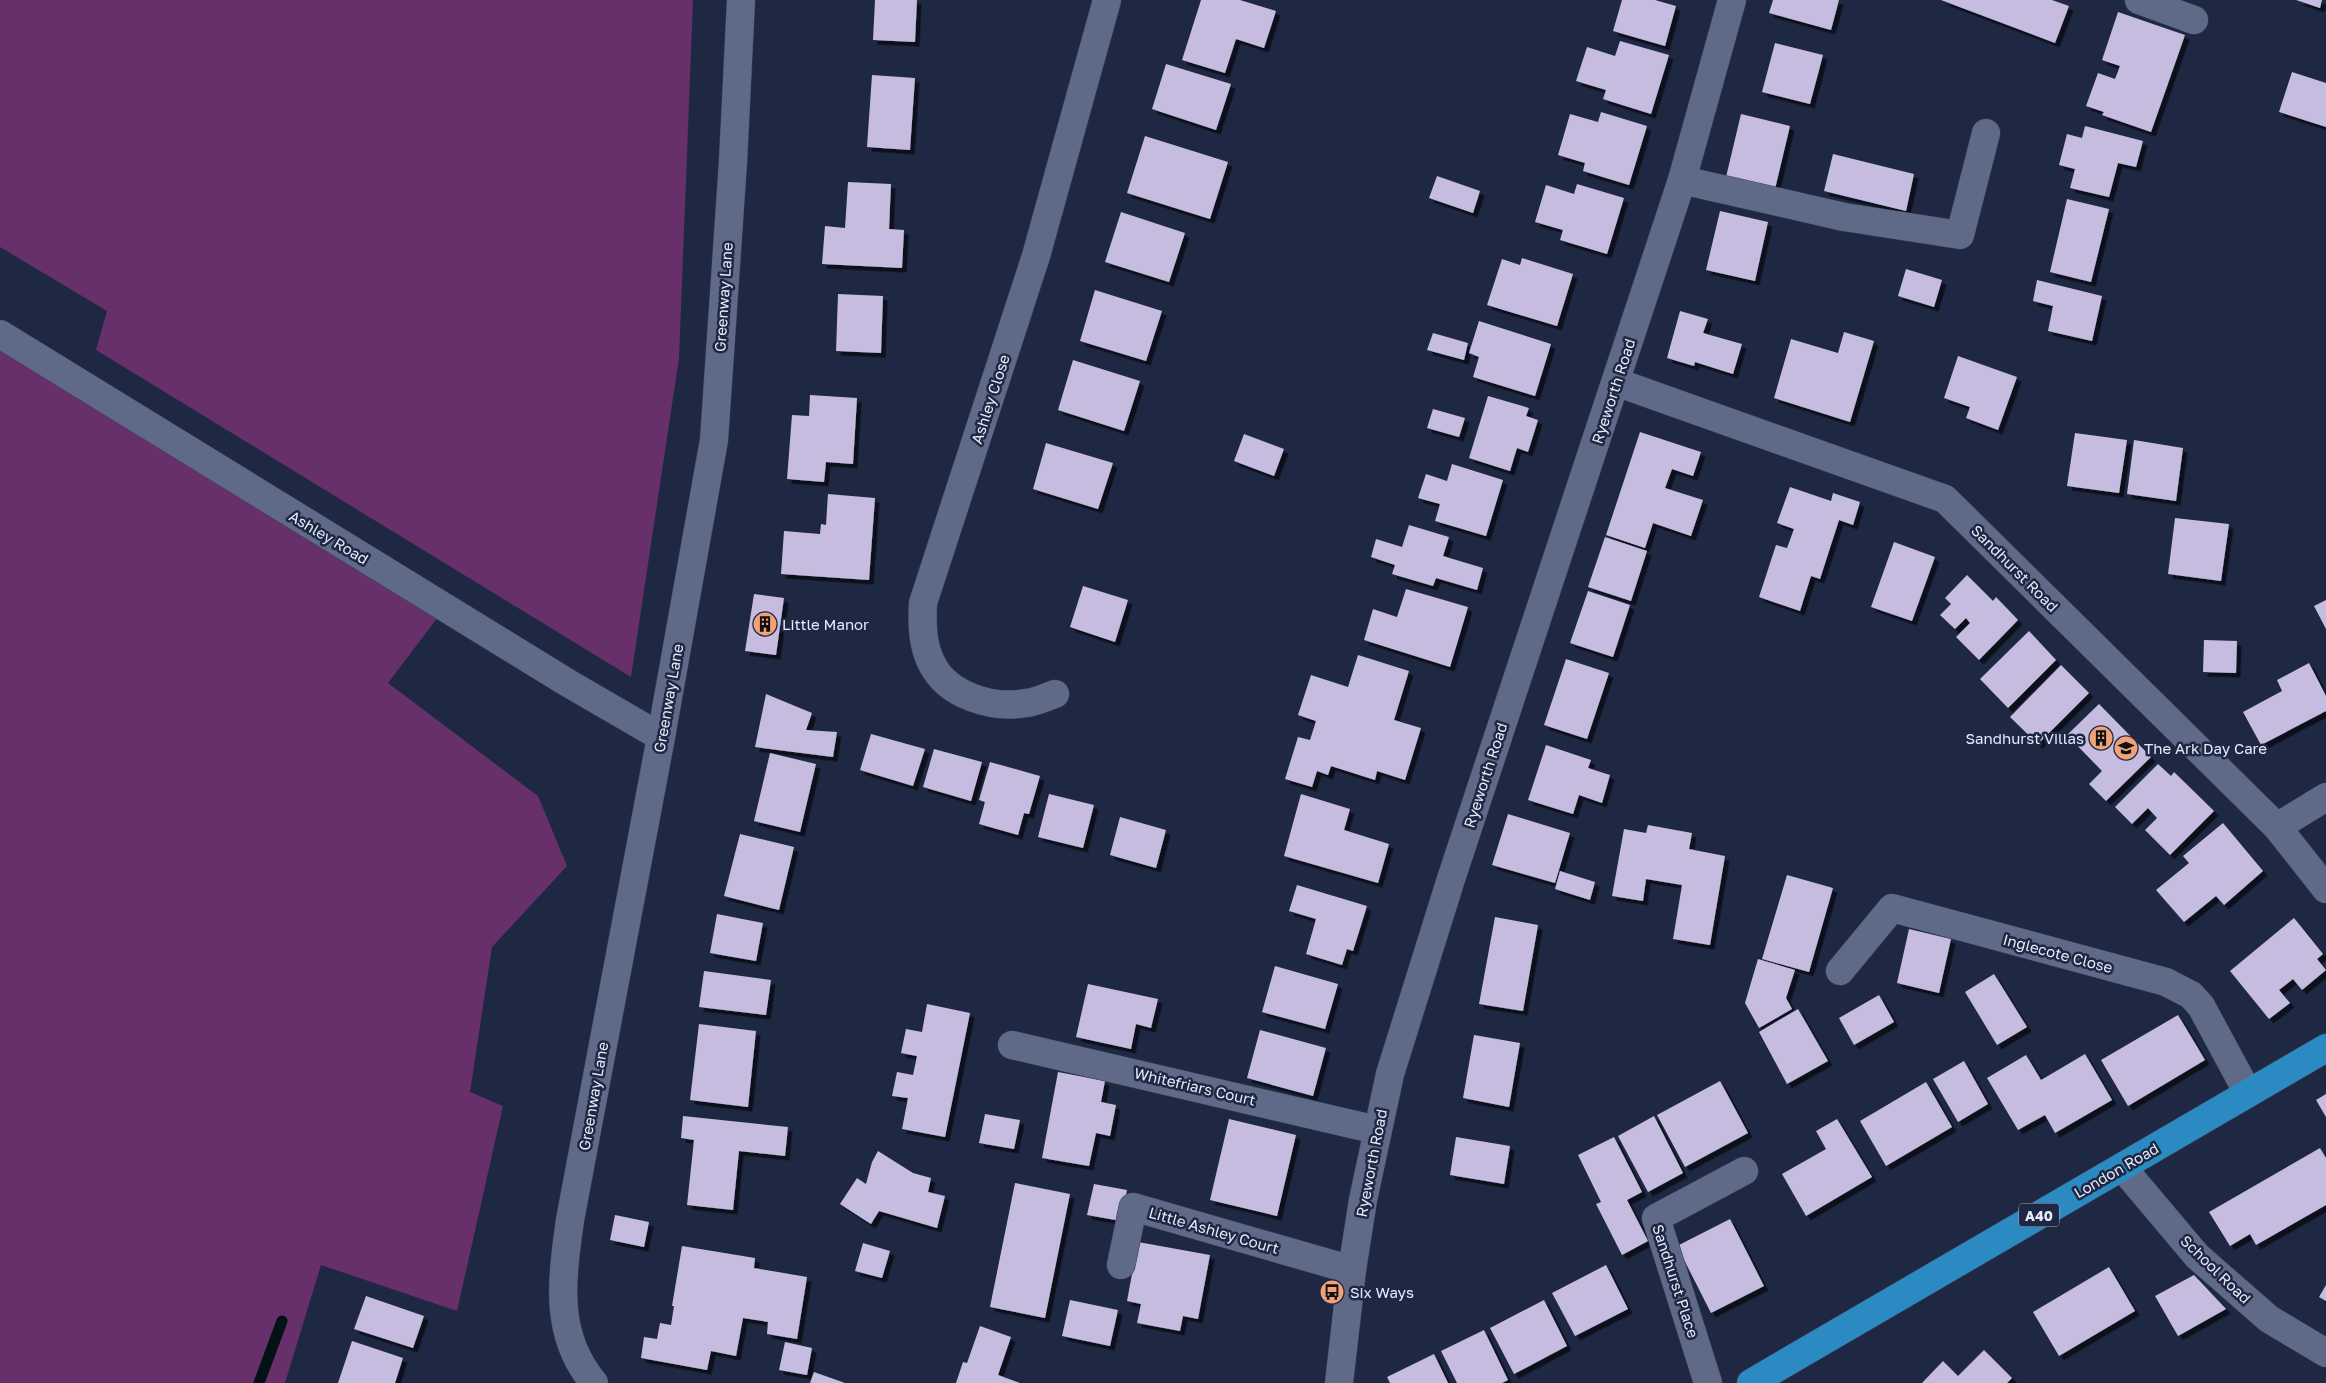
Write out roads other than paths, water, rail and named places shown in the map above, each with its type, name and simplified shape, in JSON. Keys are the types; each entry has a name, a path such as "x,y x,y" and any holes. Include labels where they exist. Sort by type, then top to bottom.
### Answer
{"highway":[{"name":"London Road","path":"1751,1383 2326,1048"}],"street":[{"name":"Greenway Lane","path":"594,1383 579,1361 571,1344 564,1320 563,1270 570,1220 661,737 714,440 733,162 741,0"},
{"name":"Ashley Close","path":"1055,694 1028,703 1009,705 990,703 973,698 957,689 932,664 925,645 922,624 924,603 1036,256 1107,0"},
{"name":"Ryeworth Road","path":"1339,1383 1352,1270 1377,1130 1390,1074 1450,879 1682,180 1732,0"},
{"path":"2139,0 2194,20"},
{"path":"1682,180 1844,217 1960,235 1986,133"},
{"name":"Ashley Road","path":"0,334 560,678 661,737"},
{"name":"Sandhurst Road","path":"1616,382 1945,499 2277,827 2326,889"},
{"path":"2277,827 2326,797"},
{"name":"Inglecote Close","path":"1840,972 1892,908 2166,982 2191,995 2201,1006 2248,1093"},
{"name":"Whitefriars Court","path":"1012,1045 1377,1130"},
{"name":"School Road","path":"2122,1167 2197,1256 2269,1319 2326,1353"},
{"name":"Sandhurst Place","path":"1708,1383 1656,1218 1744,1171"},
{"name":"Little Ashley Court","path":"1120,1265 1133,1207 1352,1270"}],"waterway":[{"path":"259,1383 282,1321"}],"place":[{"name":"Little Manor","path":"765,624"},
{"name":"Sandhurst Villas","path":"2101,738"},
{"name":"The Ark Day Care","path":"2126,748"},
{"name":"Six Ways","path":"1332,1292"}]}
